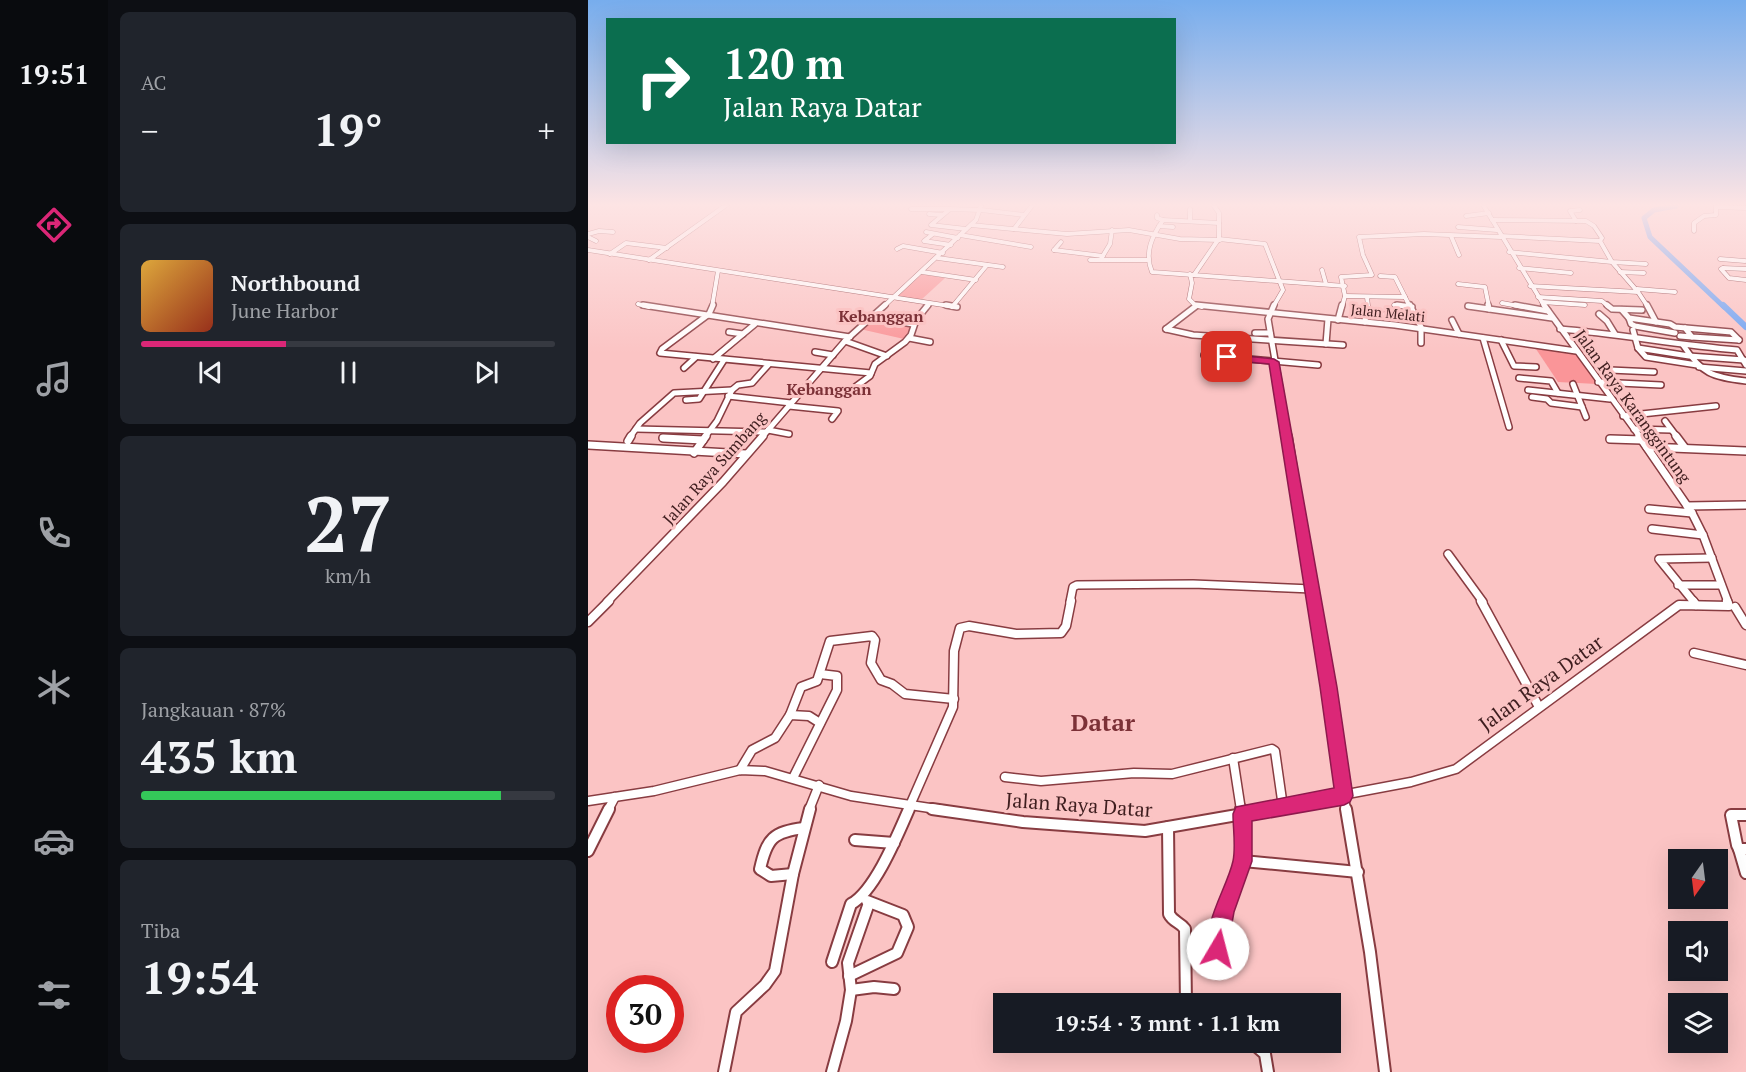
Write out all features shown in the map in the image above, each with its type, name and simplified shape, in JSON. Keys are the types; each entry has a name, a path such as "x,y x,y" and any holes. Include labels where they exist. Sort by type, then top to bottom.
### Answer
{"street":[{"path":"605,253 955,307 987,265"},
{"path":"649,260 659,253"},
{"path":"929,253 1003,267"},
{"name":"Jalan Raya Sumbang","path":"588,622 746,454 820,368 870,317 943,253"},
{"path":"1070,253 1101,259"},
{"path":"1101,259 1105,253"},
{"path":"1149,253 1148,260 1153,272 1345,286"},
{"path":"1209,253 1192,274 1188,298 1195,305 1166,329 1193,335 1343,345"},
{"path":"1269,253 1283,290 1268,315 1274,362 1372,961 1385,1072"},
{"path":"1338,320 1345,296 1345,286 1341,277 1372,275 1363,253"},
{"name":"Jalan Raya Karanggintung","path":"1510,253 1552,318 1642,440 1692,513 1703,535 1721,585 1732,607 1746,625"},
{"path":"1554,253 1611,262 1646,264"},
{"path":"1607,253 1611,262 1638,291 1656,322"},
{"path":"1740,255 1746,261"},
{"path":"1725,268 1720,259 1746,261"},
{"path":"1090,260 1148,260"},
{"path":"1519,268 1571,273"},
{"path":"1746,270 1721,269 1729,278 1746,280"},
{"path":"1322,270 1326,284"},
{"path":"718,271 713,305 709,314 659,352 871,373"},
{"path":"922,272 976,280"},
{"path":"1620,272 1644,273"},
{"path":"1380,276 1395,277 1422,329 1421,343"},
{"path":"1458,284 1485,287 1489,309"},
{"path":"1530,286 1676,292"},
{"path":"1345,296 1405,297"},
{"path":"1367,297 1368,306"},
{"path":"1540,299 1584,305"},
{"path":"1540,299 1602,301 1612,309 1642,310"},
{"path":"851,390 870,376 872,367 909,338 913,324 929,303"},
{"path":"1502,303 1548,311"},
{"path":"638,304 662,310 709,314 755,324 806,329 848,339 887,356"},
{"name":"Jalan Melati","path":"1195,305 1268,315 1365,322 1576,351"},
{"path":"1394,305 1412,307"},
{"path":"1468,306 1552,318"},
{"path":"1623,311 1631,324 1635,326 1675,335 1739,340 1731,332 1685,328 1629,318"},
{"path":"1365,322 1366,314 1417,317"},
{"path":"1599,314 1607,321 1615,334"},
{"path":"870,317 913,324"},
{"path":"1326,344 1328,319"},
{"path":"1452,320 1459,334"},
{"path":"713,359 755,324"},
{"path":"1685,328 1692,337"},
{"path":"1560,329 1737,350 1745,362"},
{"path":"1633,330 1638,348 1646,357 1746,371"},
{"path":"729,332 743,334"},
{"path":"1255,333 1270,333"},
{"path":"1652,334 1655,341"},
{"path":"1674,344 1675,335"},
{"path":"909,338 930,342"},
{"path":"1483,338 1509,427"},
{"path":"1502,340 1514,366 1536,367"},
{"path":"1683,345 1689,356 1710,377 1740,385 1746,381"},
{"path":"1638,348 1745,362"},
{"path":"815,352 833,355"},
{"path":"1204,355 1318,365"},
{"path":"684,368 696,357"},
{"path":"686,400 698,400 724,360"},
{"path":"1664,361 1667,369"},
{"path":"694,453 710,432 732,390 738,385 751,384 769,364"},
{"path":"1685,364 1689,373"},
{"path":"1619,383 1610,370 1654,372"},
{"path":"1519,378 1551,381 1558,393"},
{"path":"1598,382 1661,385"},
{"path":"1573,384 1586,417"},
{"path":"628,441 649,413 674,393 732,390"},
{"path":"1528,390 1609,398"},
{"path":"728,396 838,411 832,419"},
{"path":"1532,397 1547,399 1551,404 1582,407"},
{"path":"1623,416 1716,406"},
{"path":"1665,422 1685,448"},
{"path":"636,429 710,432 767,431 789,434"},
{"path":"1634,429 1671,430"},
{"path":"663,438 703,440"},
{"path":"1610,439 1642,440"},
{"path":"588,446 746,454"},
{"path":"1647,447 1746,451"},
{"path":"1687,506 1746,505"},
{"path":"1649,510 1692,513"},
{"path":"1652,529 1703,535"},
{"path":"1448,554 1486,607 1539,707"},
{"path":"1712,558 1659,558 1696,605 1746,608"},
{"path":"831,1072 846,1021 850,990 848,963 857,939 866,900 911,806 953,707 954,651 960,628 969,626 1016,634 1061,633 1066,626 1073,587 1077,585 1193,584 1312,589"},
{"path":"1678,585 1721,585"},
{"name":"Jalan Raya Datar","path":"588,801 702,781 740,770 765,771 851,796 1055,825 1145,831 1283,807 1411,782 1456,769 1679,605 1696,605"},
{"path":"740,770 752,750 775,738 783,729 801,687 816,682 830,641 872,636 875,640 871,663 881,680 892,684 905,694 954,699"},
{"path":"1694,653 1746,665"},
{"path":"793,778 834,699 839,678 836,675 820,674"},
{"path":"790,715 809,716 820,723"},
{"path":"1005,777 1041,781 1134,773 1172,774 1274,750 1283,807"},
{"path":"1218,949 1224,912 1243,861 1242,814 1233,758"},
{"path":"724,1072 736,1012 768,984 775,971 793,874 811,803 819,785"},
{"path":"589,846 615,797"},
{"path":"1746,815 1731,815 1731,826 1743,849 1746,873"},
{"path":"1168,827 1169,914 1171,919 1185,929 1186,993"},
{"path":"793,874 769,876 763,874 760,869 764,852 774,835 804,828"},
{"path":"855,840 894,843"},
{"path":"1243,861 1358,872"},
{"path":"832,962 851,904 866,900 897,911 905,917 909,922 909,929 897,953 849,976"},
{"path":"841,939 857,939"},
{"path":"850,990 874,987 894,989"},
{"path":"1264,1053 1268,1072"}],"shaded area":[{"path":"922,274 945,278 921,300 897,296"},
{"path":"871,318 912,325 904,339 860,329"},
{"path":"1534,346 1574,352 1597,384 1558,382"}],"waterway":[{"path":"1667,253 1724,307"},
{"path":"1723,305 1746,327"}],"district":[{"name":"Kebanggan","path":"881,316"},
{"name":"Kebanggan","path":"829,389"},
{"name":"Datar","path":"1103,723"}],"route":[{"path":"1218,949 1224,912 1243,861 1242,814 1344,796 1329,687 1274,362 1227,357"}]}
